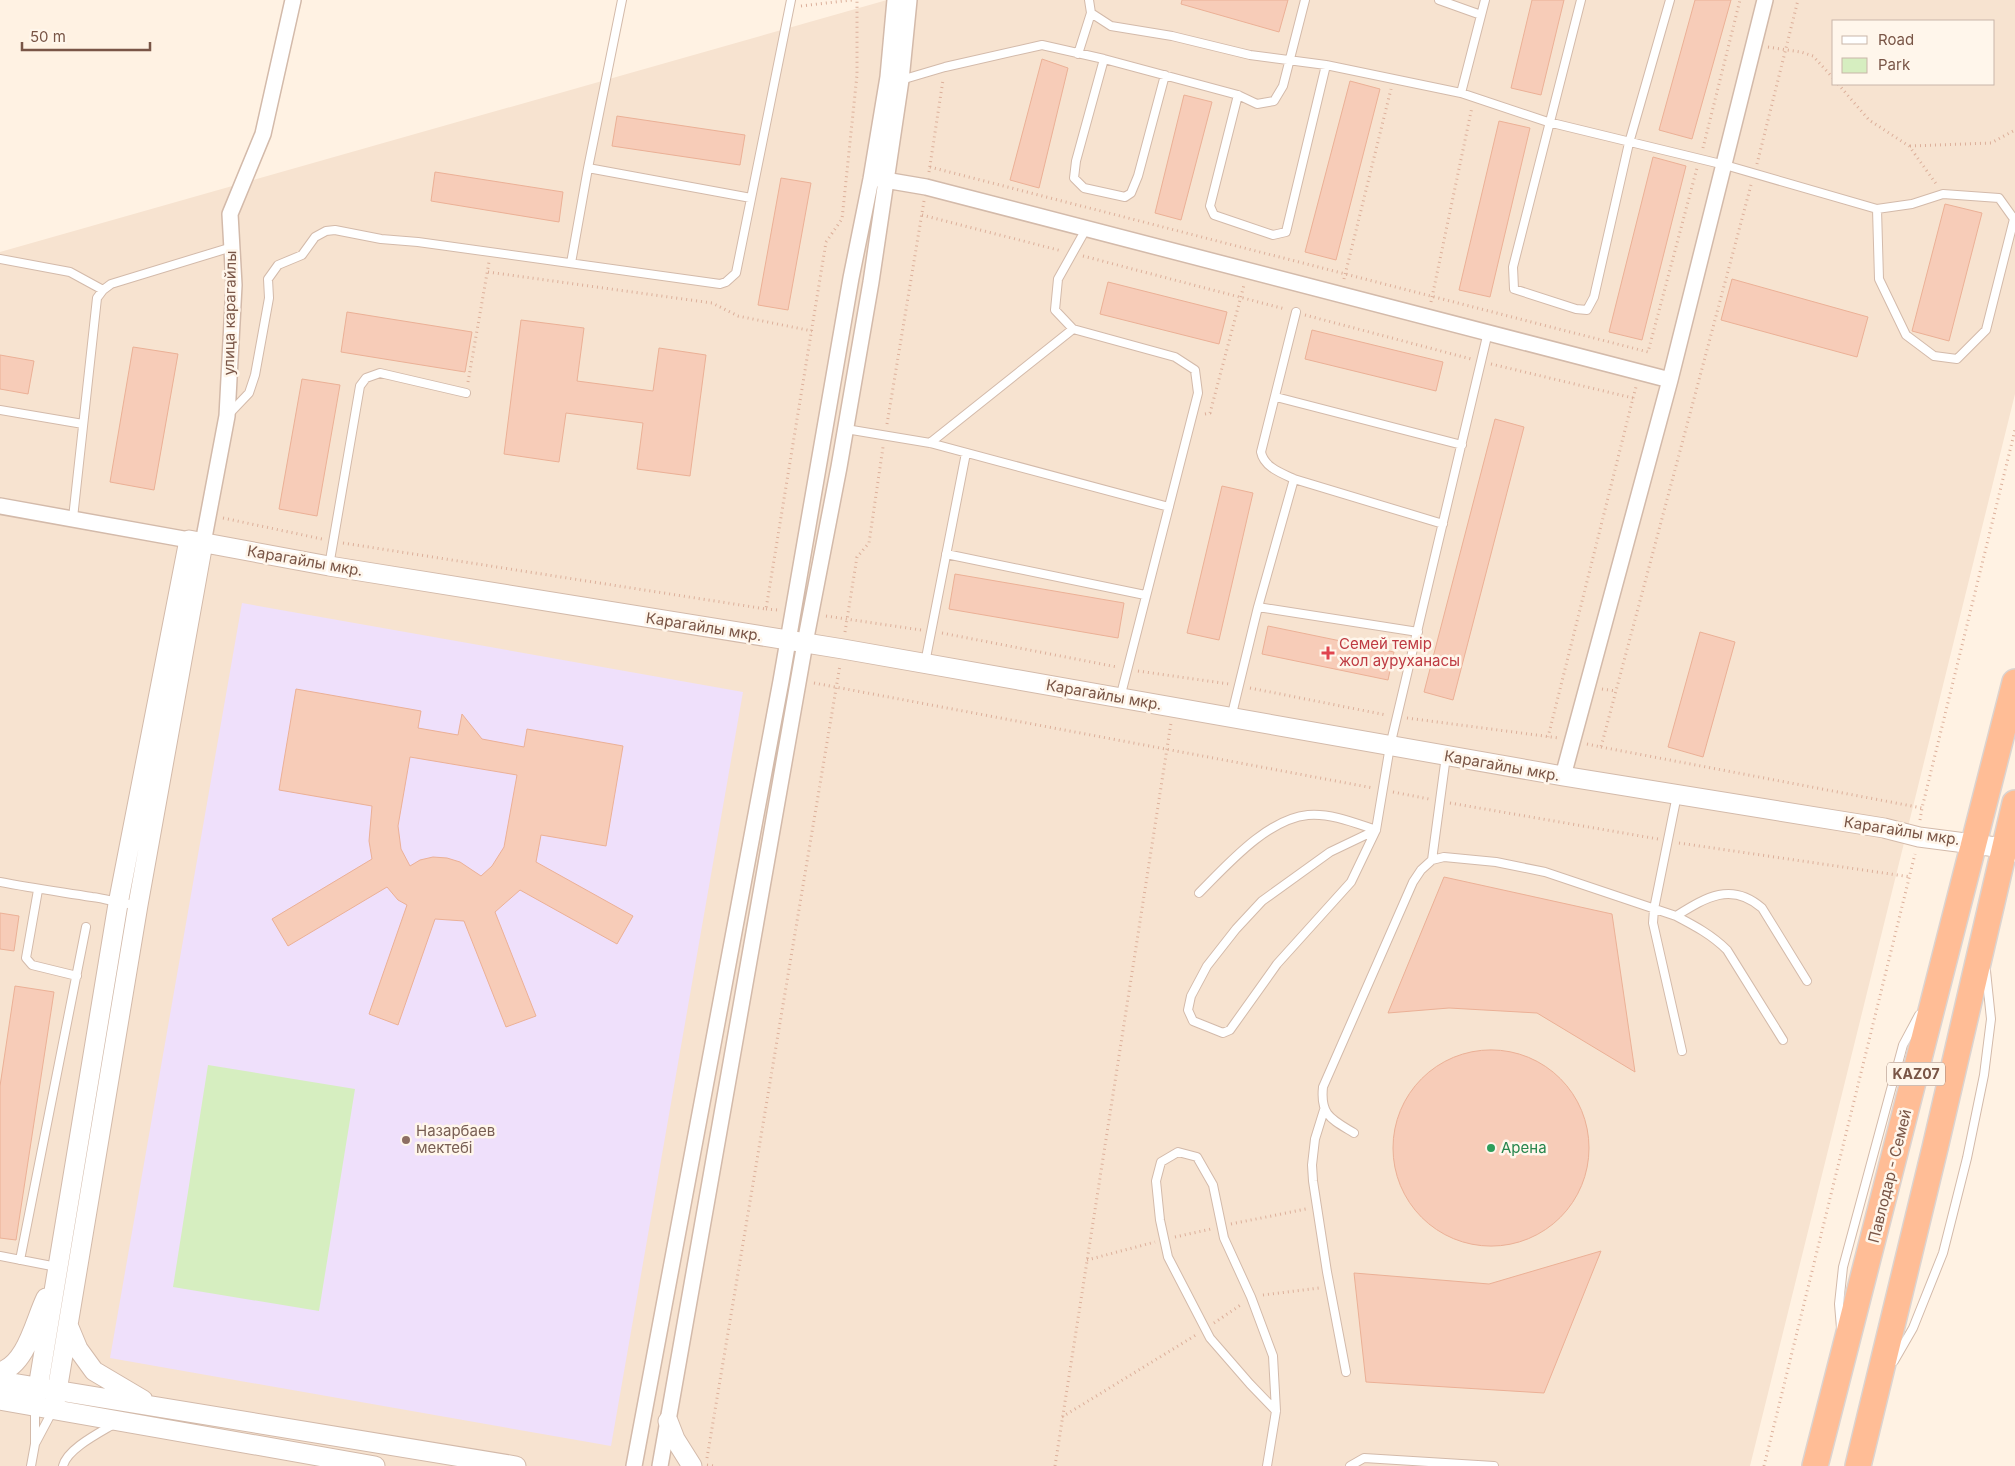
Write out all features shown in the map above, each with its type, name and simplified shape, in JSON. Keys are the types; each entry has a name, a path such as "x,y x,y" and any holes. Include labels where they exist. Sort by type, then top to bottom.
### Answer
{"highway":[{"name":"Павлодар - Семей","path":"1815,1466 2015,682"},
{"name":"KAZ07","path":"1858,1466 1935,1148 1983,938 2010,850 2015,803"}],"street":[{"name":"улица карагайлы","path":"196,542 208,515 227,416 234,285 230,214 263,134 292,0"},
{"path":"634,1466 796,642 851,278 871,179 888,78 895,0"},
{"path":"660,1466 799,681 796,642 811,614 846,429 887,180 901,80 909,0"},
{"path":"1563,776 1670,380 1765,0"},
{"path":"871,179 887,180 926,188 1670,380"},
{"path":"0,506 196,542"},
{"path":"54,1409 48,1388 58,1272 118,904 196,542"},
{"path":"35,1406 48,1388 68,1324 196,542"},
{"name":"Карагайлы мкр.","path":"196,542 329,566 843,649 1446,756 1884,828 1919,837 1974,843 2010,850"},
{"path":"0,1372 5,1370 24,1351 58,1272"},
{"path":"68,1324 78,1349 94,1371 152,1406"},
{"path":"0,1381 516,1466"},
{"path":"0,1400 375,1466"},
{"path":"668,1421 675,1439 692,1466"}],"lane":[{"path":"571,263 622,0"},
{"path":"1078,54 1091,13 1089,0"},
{"path":"901,80 946,67 1042,45 1104,59 1238,95 1257,104 1274,102 1283,86 1305,0"},
{"path":"1440,0 1481,15"},
{"path":"1461,93 1485,0"},
{"path":"1580,0 1513,267 1514,289 1576,309 1586,310 1594,297 1629,143 1670,0"},
{"path":"227,416 249,393 256,375 269,298 268,279 278,266 302,255 315,237 321,233 335,230 381,239 418,242 720,284 726,282 736,273 790,4"},
{"path":"1091,13 1111,26 1172,36 1250,55 1326,65 1461,93 1548,122 1725,165 1877,209 1912,204 1943,194 1998,198 2014,219 1986,330 1957,359 1934,356 1906,335 1879,279 1877,209"},
{"path":"1104,59 1076,161 1074,178 1084,188 1125,196 1131,194 1138,176 1165,76"},
{"path":"1238,95 1210,206 1214,215 1222,218 1274,235 1286,232 1326,65"},
{"path":"588,168 751,198"},
{"path":"1086,229 1058,279 1055,310 1073,329 1175,357 1195,370 1198,393 1120,698"},
{"path":"73,518 98,298 103,290 111,284 232,247"},
{"path":"0,259 70,272 103,290"},
{"path":"1296,312 1261,452 1262,457 1272,467 1294,479 1443,524"},
{"path":"930,443 1073,329"},
{"path":"1376,830 1330,852 1262,901 1236,929 1207,966 1191,996 1188,1010 1193,1021 1223,1033 1230,1030 1277,964 1351,882 1376,830 1390,746 1488,332"},
{"path":"329,566 360,386 366,378 380,373 466,393"},
{"path":"1276,397 1462,445"},
{"path":"0,410 83,424"},
{"path":"846,429 930,443 1169,507"},
{"path":"925,663 966,452"},
{"path":"1231,718 1258,607 1294,479"},
{"path":"946,554 1146,595"},
{"path":"1258,607 1418,632"},
{"path":"1432,860 1446,756"},
{"path":"1677,794 1654,909 1654,934 1682,1050"},
{"path":"1199,892 1253,841 1278,824 1308,815 1336,818 1376,830"},
{"path":"1346,1372 1316,1207 1312,1165 1315,1140 1324,1110 1322,1086 1413,882 1432,860 1444,857 1496,862 1545,872 1676,916 1716,939 1727,950 1782,1040"},
{"path":"0,882 38,890 95,897 118,904 138,905"},
{"path":"38,890 26,958 32,965 76,976"},
{"path":"1676,916 1714,895 1740,895 1752,899 1762,908 1807,981"},
{"path":"20,1260 86,927"},
{"path":"1876,1390 1914,1328 1944,1253 1967,1158 1984,1076 1990,1019 1983,938"},
{"path":"1324,1110 1336,1122 1354,1133"},
{"path":"1267,1466 1276,1411 1273,1356 1251,1297 1224,1238 1212,1185 1197,1157 1178,1152 1161,1162 1156,1181 1168,1257 1210,1338 1276,1411"},
{"path":"0,1256 58,1272"},
{"path":"31,1466 35,1444 35,1406"},
{"path":"35,1444 54,1409"},
{"path":"63,1466 65,1459 93,1436 120,1420"},
{"path":"1350,1466 1364,1458 1494,1466"}],"path":[{"path":"790,4 852,0"},
{"path":"208,515 333,541 766,609 826,242 842,219 857,75 857,0"},
{"path":"930,167 1346,272 1648,352 1700,159 1740,0"},
{"path":"1601,747 1754,173 1798,0"},
{"path":"1754,45 1801,52 1813,56 1832,77"},
{"path":"714,1466 706,1464 837,688 857,557 870,543 885,435 946,67"},
{"path":"1341,294 1393,79"},
{"path":"1839,85 1869,120 1910,146 1943,194"},
{"path":"1427,317 1474,98"},
{"path":"1910,146 1991,143 2015,130"},
{"path":"922,215 1240,297 1481,362 1633,398 1548,737"},
{"path":"1192,416 1210,414 1248,271 1252,249"},
{"path":"466,393 491,252"},
{"path":"488,272 712,303 738,316 812,331"},
{"path":"1764,1466 1911,878 1919,837 1922,808 2015,430"},
{"path":"811,614 931,631 1127,669 1239,686 1397,717 1573,740 1601,747 1922,808"},
{"path":"799,681 1440,801 1668,841 1911,878"},
{"path":"1055,1466 1173,707"},
{"path":"1087,1260 1222,1226 1316,1207"},
{"path":"1062,1417 1206,1329 1251,1297 1330,1287"}],"shaded area":[{"path":"887,0 2015,0 2015,394 1750,1466 0,1466 0,252"},
{"name":"Назарбаев мектебі","path":"242,603 743,692 611,1446 110,1358"}],"green space":[{"path":"208,1065 355,1089 319,1311 173,1287"}],"building":[{"path":"1182,0 1288,0 1279,32 1181,4"},
{"path":"1532,0 1564,0 1541,95 1511,88"},
{"path":"1695,0 1731,0 1692,139 1659,130"},
{"path":"1042,59 1068,68 1039,188 1010,180"},
{"path":"1350,81 1380,89 1336,260 1305,252"},
{"path":"1184,95 1212,102 1181,220 1155,213"},
{"path":"617,116 745,135 740,165 612,146"},
{"path":"1499,121 1530,128 1490,297 1459,290"},
{"path":"1653,157 1686,166 1642,340 1609,332"},
{"path":"435,172 563,192 559,222 431,201"},
{"path":"781,178 811,183 788,310 758,305"},
{"path":"1945,204 1982,213 1949,341 1912,331"},
{"path":"1732,279 1868,317 1857,357 1721,320"},
{"path":"1108,282 1227,312 1219,344 1100,314"},
{"path":"347,312 472,332 465,372 341,352"},
{"path":"521,320 584,328 577,381 653,391 659,348 706,355 690,476 637,469 643,423 566,413 559,462 504,454"},
{"path":"1312,330 1443,362 1436,391 1305,359"},
{"path":"133,347 178,354 154,490 110,482"},
{"path":"0,355 34,361 28,394 0,389"},
{"path":"302,379 340,385 317,516 279,509"},
{"path":"1495,419 1524,427 1453,700 1424,692"},
{"path":"1222,486 1253,493 1219,640 1187,633"},
{"path":"955,574 1124,603 1118,638 949,609"},
{"name":"Семей темір жол ауруханасы","path":"1268,626 1394,652 1388,680 1262,654"},
{"path":"1700,632 1735,642 1703,757 1668,747"},
{"path":"296,689 421,711 418,728 458,735 462,714 482,739 524,747 527,729 623,746 606,846 541,835 536,862 633,916 617,944 520,890 495,912 536,1016 506,1027 464,921 435,919 398,1025 369,1014 407,905 398,900 387,887 288,946 272,919 372,859 369,841 372,806 279,790","holes":["410,757 517,775 504,847 492,866 481,876 460,862 447,858 433,857 420,860 410,866 401,849 398,826"]},
{"path":"1444,877 1612,914 1635,1072 1537,1013 1449,1008 1388,1013"},
{"path":"0,913 19,916 14,951 0,949"},
{"path":"15,986 54,992 16,1240 0,1238 0,1086"},
{"name":"Арена","path":"1481,1050 1501,1050 1529,1057 1553,1072 1567,1086 1582,1110 1589,1138 1589,1158 1582,1186 1567,1210 1553,1224 1529,1239 1501,1246 1481,1246 1453,1239 1429,1224 1415,1210 1400,1186 1393,1158 1393,1138 1400,1110 1415,1086 1429,1072 1453,1057"},
{"path":"1601,1251 1544,1393 1366,1382 1354,1273 1489,1284"}],"place":[{"name":"Семей темір жол ауруханасы","path":"1328,653"},
{"name":"Назарбаев мектебі","path":"406,1140"},
{"name":"Арена","path":"1491,1148"}]}
